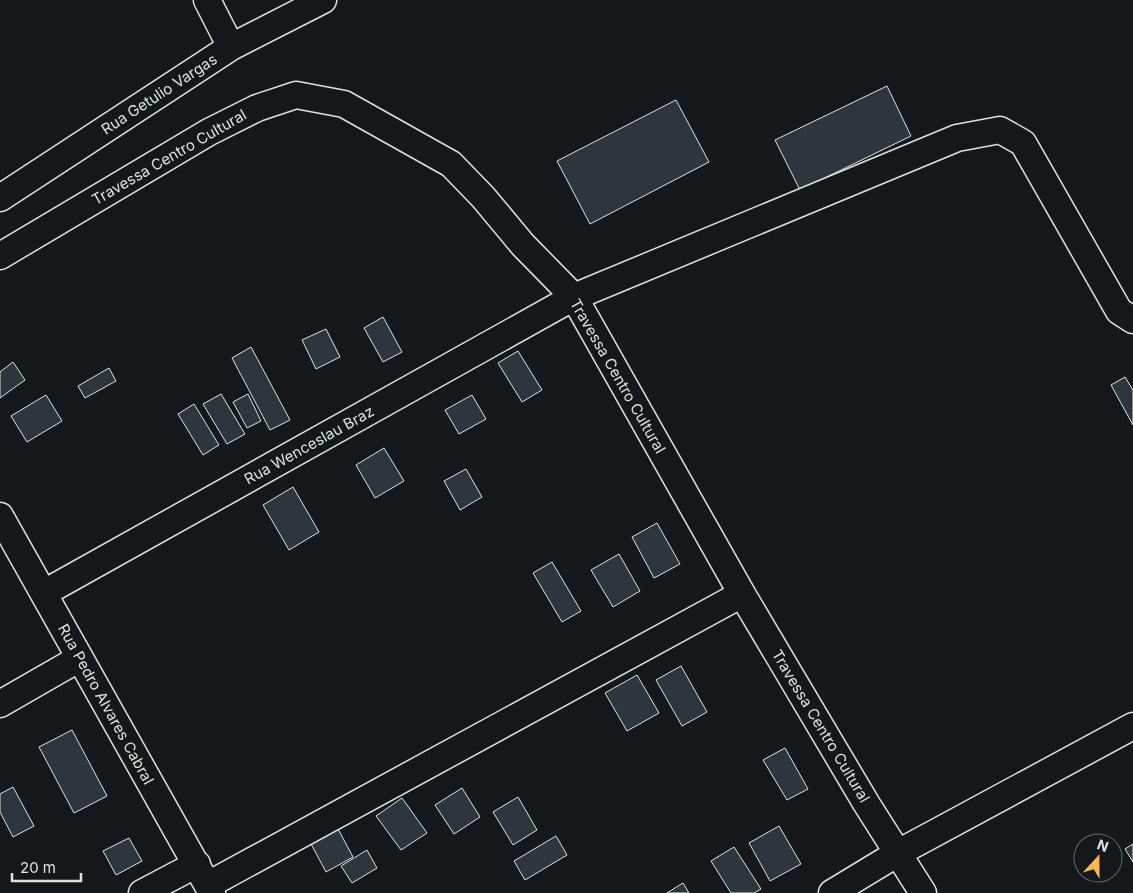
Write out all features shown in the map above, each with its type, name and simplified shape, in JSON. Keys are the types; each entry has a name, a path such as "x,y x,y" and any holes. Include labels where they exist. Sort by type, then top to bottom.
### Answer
{"street":[{"path":"207,0 231,46"},
{"name":"Rua Getulio Vargas","path":"0,198 231,46 323,0"},
{"name":"Travessa Centro Cultural","path":"0,256 209,132 257,108 296,95 344,104 451,164 483,197 523,245 574,297 742,594 866,803 923,893"},
{"name":"Rua Wenceslau Braz","path":"44,593 574,297 957,138 1000,130 1023,143 1119,311 1133,320"},
{"name":"Rua Pedro Alvares Cabral","path":"0,516 206,881"},
{"path":"142,893 206,881 742,594"},
{"path":"0,704 80,658"},
{"path":"832,893 898,853 1133,726"}],"building":[{"path":"887,86 911,136 800,190 775,140"},
{"path":"676,100 709,162 590,224 557,161"},
{"path":"383,317 402,352 383,362 364,328"},
{"path":"326,329 340,357 316,369 302,340"},
{"path":"251,347 290,420 270,430 232,358"},
{"path":"518,351 542,390 522,402 498,363"},
{"path":"13,362 25,380 0,398 0,372"},
{"path":"109,368 116,381 85,398 78,386"},
{"path":"1125,377 1133,390 1133,425 1111,385"},
{"path":"221,394 245,434 227,444 203,404"},
{"path":"248,394 261,421 247,428 233,402"},
{"path":"46,395 62,421 27,442 11,416"},
{"path":"472,395 486,419 459,434 445,410"},
{"path":"194,404 219,445 203,455 178,414"},
{"path":"384,448 404,481 375,498 356,465"},
{"path":"466,469 482,497 460,510 444,481"},
{"path":"293,487 319,532 289,550 263,505"},
{"path":"657,523 680,564 654,578 632,537"},
{"path":"619,554 640,591 613,607 591,570"},
{"path":"552,562 581,611 562,622 533,573"},
{"path":"681,666 707,712 682,726 656,680"},
{"path":"637,675 659,713 627,731 605,693"},
{"path":"72,730 107,796 74,813 39,747"},
{"path":"785,748 808,789 787,800 763,760"},
{"path":"13,787 34,826 13,837 0,812 0,794"},
{"path":"462,788 480,817 454,834 435,805"},
{"path":"518,797 537,830 513,845 493,812"},
{"path":"402,798 427,833 401,850 376,816"},
{"path":"779,826 801,864 770,881 749,843"},
{"path":"337,827 353,857 326,872 310,842"},
{"path":"556,836 567,855 525,880 514,861"},
{"path":"129,838 142,861 116,875 103,851"},
{"path":"1133,844 1133,862 1125,849"},
{"path":"734,847 761,889 754,893 731,893 711,861"},
{"path":"367,850 377,868 352,883 341,866"},
{"path":"683,883 689,893 667,893"}]}
